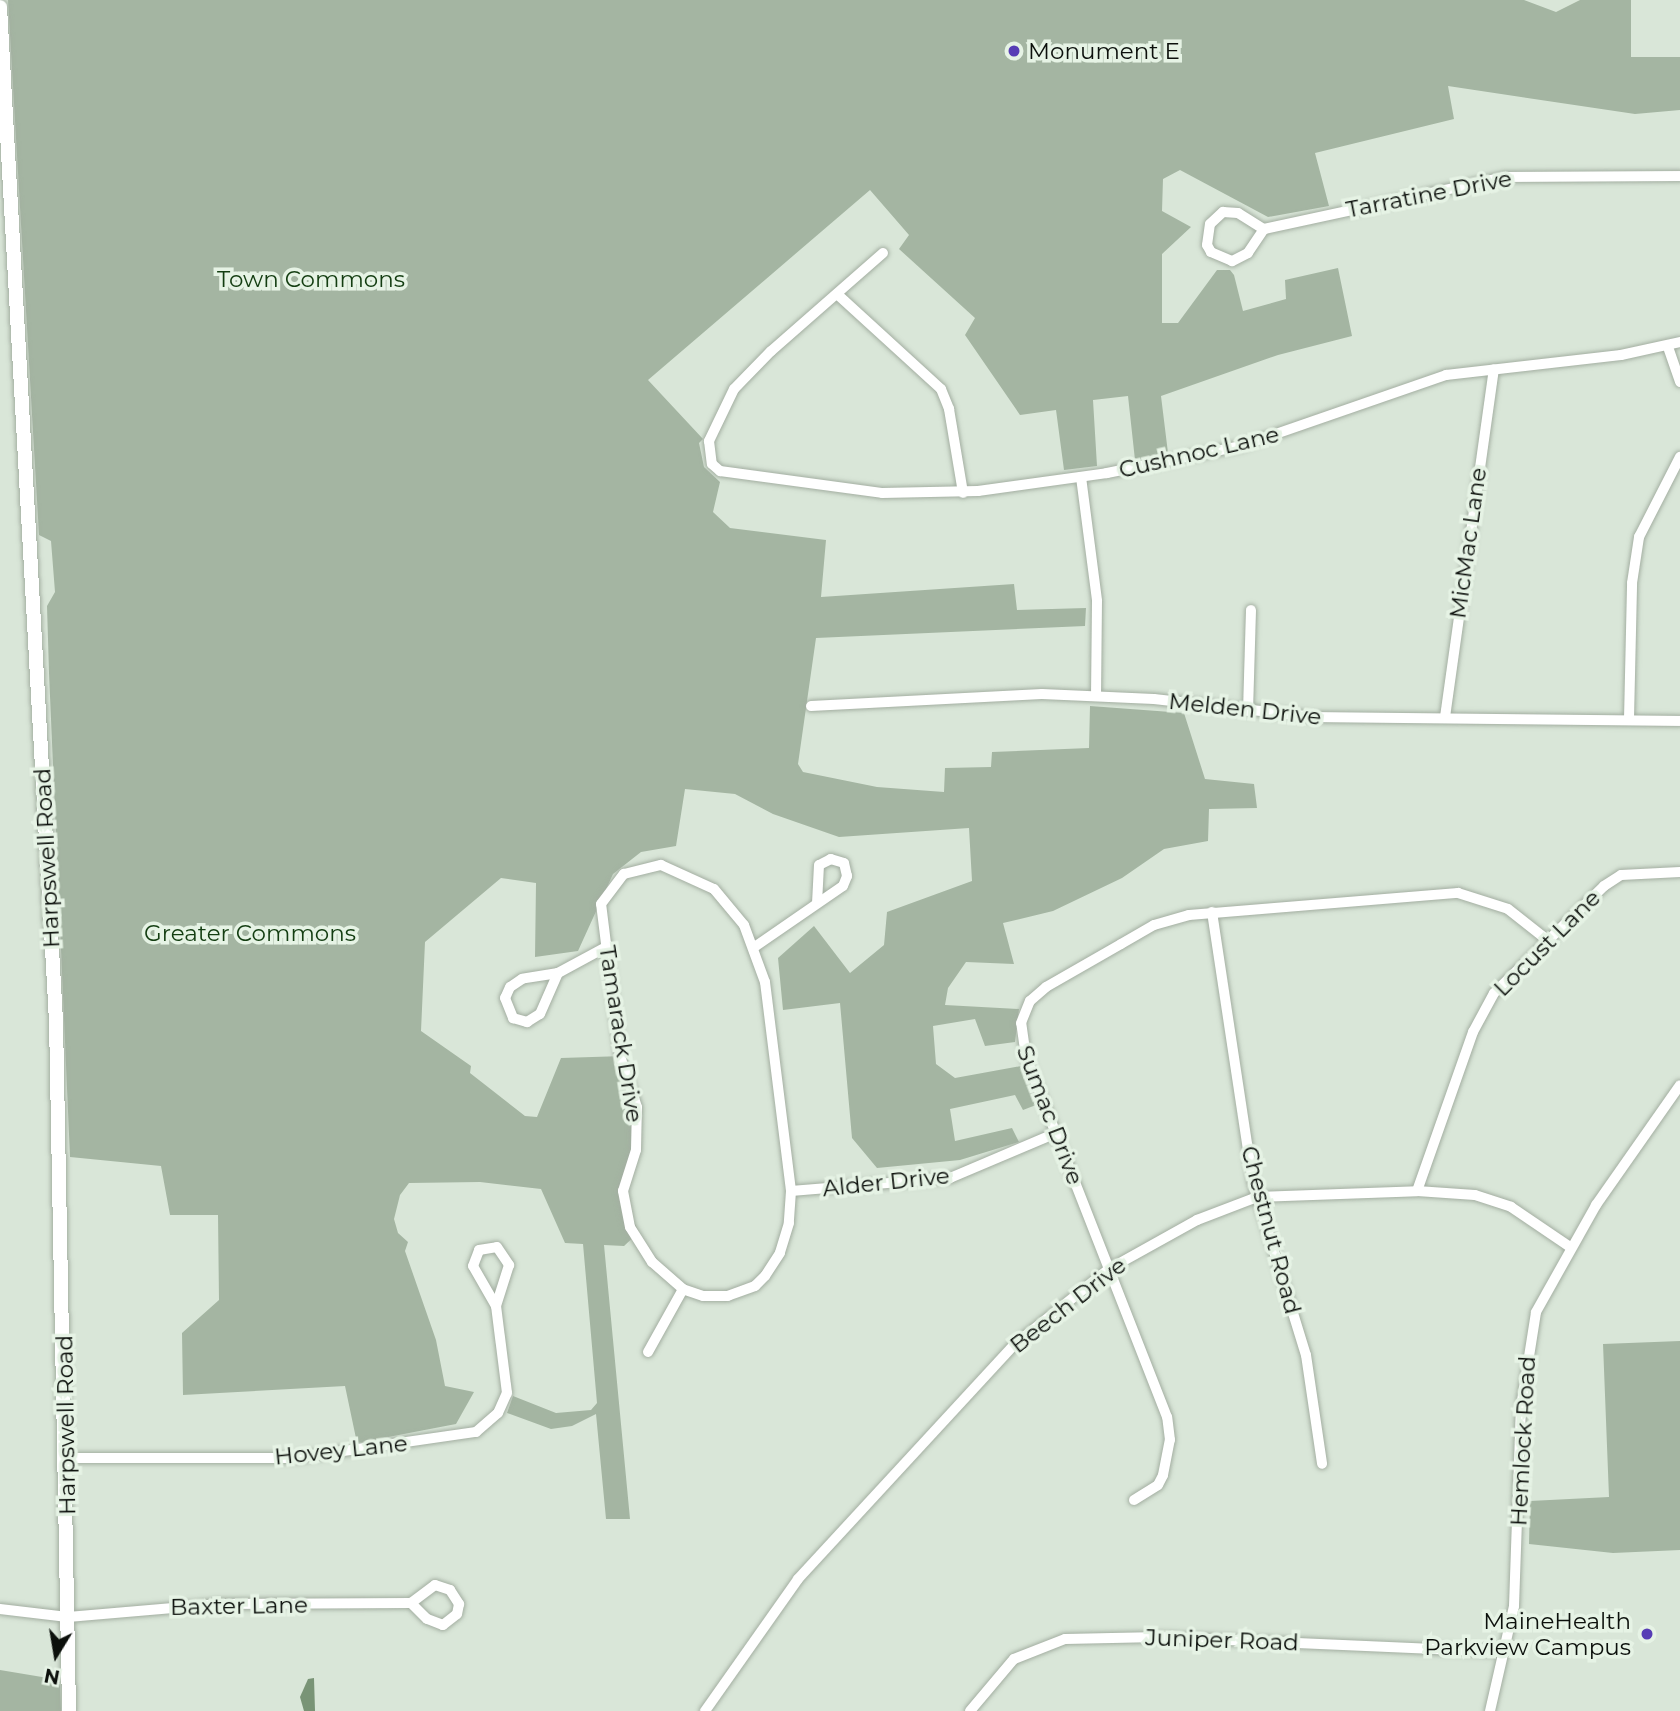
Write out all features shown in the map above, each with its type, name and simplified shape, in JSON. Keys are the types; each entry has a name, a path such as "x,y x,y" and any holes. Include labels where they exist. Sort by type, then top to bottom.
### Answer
{"main road":[{"name":"Harpswell Road","path":"0,7 56,1020 69,1711"}],"street":[{"name":"Tarratine Drive","path":"1264,229 1496,178 1680,176"},
{"path":"1223,212 1238,212 1264,229 1248,253 1232,261 1212,252 1207,244 1210,224 1223,212"},
{"path":"883,253 837,294 941,389 949,409 963,493"},
{"name":"Cushnoc Lane","path":"837,294 741,380 712,429 712,464 720,471 882,493 963,493 1081,477 1241,446 1403,387 1494,369 1668,346 1680,342"},
{"path":"1668,346 1680,382"},
{"name":"MicMac Lane","path":"1445,717 1494,369"},
{"path":"1629,719 1632,583 1639,537 1680,457"},
{"path":"1081,477 1097,601 1096,695"},
{"path":"1248,711 1251,610"},
{"name":"Melden Drive","path":"811,706 1096,695 1314,717 1680,720"},
{"name":"Tamarack Drive","path":"661,865 714,889 744,925 765,982 791,1191 780,1253 755,1286 715,1297 683,1289 652,1262 630,1227 623,1191 636,1150 637,1107 620,1056 608,946 601,904 624,874 661,865"},
{"name":"Locust Lane","path":"1416,1191 1477,1021 1494,993 1546,939 1621,875 1680,872"},
{"name":"Sumac Drive","path":"1134,1500 1158,1485 1163,1475 1169,1428 1020,1035 1030,1001 1046,987 1154,925 1212,912 1458,893 1508,909 1546,939"},
{"path":"752,948 817,902"},
{"name":"Chestnut Road","path":"1212,912 1256,1197 1306,1355 1322,1464"},
{"path":"558,973 540,1014 527,1022 513,1018 505,998 510,987 522,979 558,973 608,946"},
{"name":"Hemlock Road","path":"1490,1711 1504,1652 1516,1581 1526,1359 1536,1312 1570,1247 1650,1122 1680,1085"},
{"name":"Alder Drive","path":"791,1191 950,1178 1055,1133"},
{"name":"Beech Drive","path":"705,1711 799,1579 947,1412 1014,1345 1109,1269 1197,1220 1256,1197 1416,1191 1500,1201 1570,1247"},
{"name":"Hovey Lane","path":"66,1458 295,1458 475,1432 498,1413 507,1393 496,1306 509,1260 489,1246 475,1254 472,1266 496,1306"},
{"path":"648,1352 683,1289"},
{"name":"Baxter Lane","path":"0,1609 68,1617 219,1604 411,1602 435,1585 444,1585 459,1604 457,1614 443,1625 427,1619 411,1602"},
{"name":"Juniper Road","path":"970,1711 1014,1659 1065,1639 1159,1637 1504,1652"}],"green space":[{"path":"8,0 1524,0 1556,12 1580,0 1631,0 1631,57 1680,57 1680,110 1635,114 1448,86 1454,119 1315,153 1329,206 1268,217 1180,170 1163,179 1162,211 1191,227 1162,254 1162,323 1178,323 1217,270 1230,270 1234,275 1243,311 1286,299 1285,280 1338,268 1352,336 1278,355 1161,396 1168,453 1135,460 1128,396 1093,400 1097,466 1064,470 1056,410 1020,415 965,335 975,318 899,249 909,235 870,190 648,380 703,439 699,443 704,467 720,482 713,512 730,528 826,540 821,597 1014,584 1017,610 1086,608 1085,626 816,638 798,764 803,772 877,787 944,792 945,768 991,767 992,752 1089,748 1090,706 1184,713 1205,779 1254,784 1257,808 1209,809 1208,841 1164,849 1122,878 1053,911 1003,923 1014,964 966,962 948,988 945,1005 1019,1009 1015,1042 985,1046 975,1019 933,1026 936,1064 955,1078 1021,1066 1036,1105 1023,1110 1015,1095 950,1109 955,1141 1012,1128 1019,1142 960,1160 877,1168 852,1138 840,1003 783,1010 778,958 814,926 850,973 884,945 887,912 972,881 969,828 839,837 773,814 735,794 685,789 676,846 641,852 613,874 578,951 535,957 536,883 501,878 425,942 421,1031 471,1066 470,1073 525,1116 537,1117 561,1058 624,1056 642,1109 641,1148 627,1186 629,1212 639,1232 624,1246 604,1245 630,1519 606,1519 596,1414 572,1426 551,1429 507,1413 513,1396 556,1413 591,1410 597,1403 583,1244 565,1243 541,1189 480,1182 409,1183 400,1195 394,1219 398,1233 408,1242 405,1251 436,1340 445,1386 474,1392 456,1424 357,1443 345,1386 183,1395 182,1333 219,1300 218,1215 170,1215 161,1166 70,1157 47,606 55,592 51,541 39,535"},
{"path":"1680,1341 1680,1550 1613,1553 1529,1544 1530,1501 1609,1497 1603,1344"},
{"path":"0,1670 60,1680 61,1711 0,1711"}],"shaded area":[{"path":"314,1678 315,1711 304,1711 300,1697 308,1679"}],"place":[{"name":"Monument E","path":"1014,51"},
{"name":"MaineHealth Parkview Campus","path":"1647,1634"}],"park label":[{"name":"Town Commons","path":"311,279"},
{"name":"Greater Commons","path":"250,933"}]}
